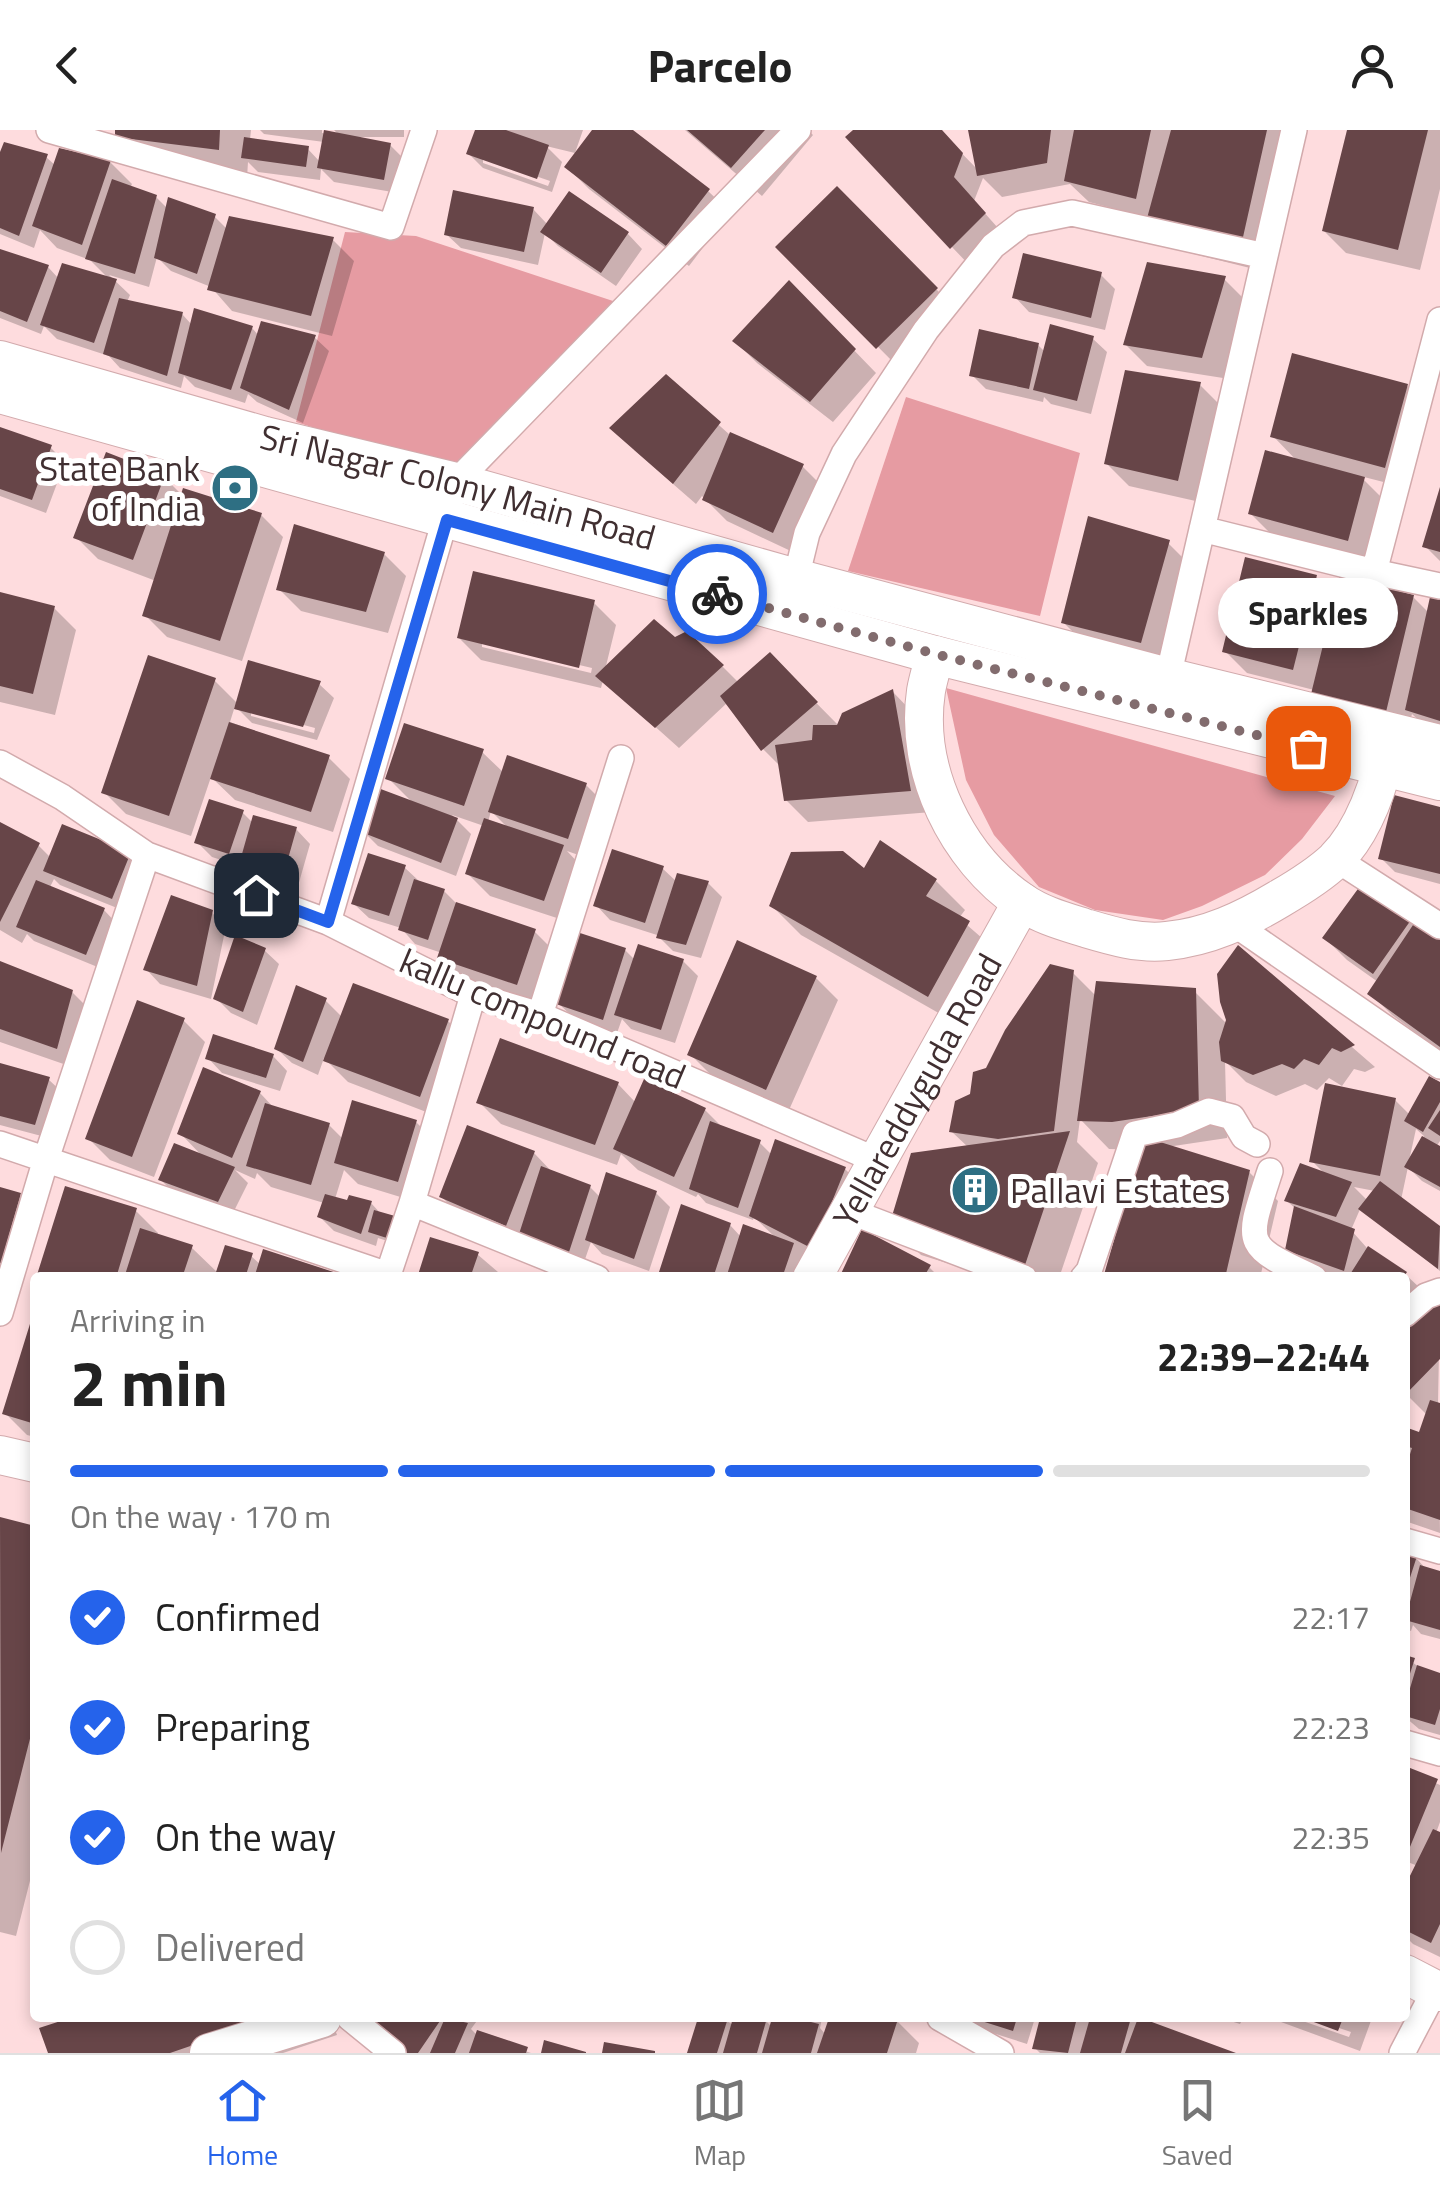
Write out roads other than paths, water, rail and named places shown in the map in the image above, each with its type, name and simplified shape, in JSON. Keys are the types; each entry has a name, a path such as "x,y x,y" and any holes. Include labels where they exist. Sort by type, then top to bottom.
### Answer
{"main road":[{"name":"Sri Nagar Colony Main Road","path":"0,360 264,436 456,482 1168,677 1387,749 1440,781"},
{"name":"Sri Nagar Colony Main Road","path":"0,394 935,654 1387,749 1440,744"},
{"path":"935,654 926,692 924,732 938,799 978,864 1022,902 1048,916 1123,940 1167,941 1236,925 1296,889 1336,859 1364,817 1387,749"},
{"name":"Yellareddyguda Road","path":"815,1272 1022,902"},
{"path":"0,1454 30,1462"},
{"path":"209,2053 274,2042 314,2022"}],"street":[{"path":"49,130 391,227 424,130"},
{"path":"328,922 456,482 798,130"},
{"path":"1168,677 1294,130"},
{"path":"796,578 807,532 844,454 926,330 993,246 1023,222 1072,214 1266,256"},
{"path":"1374,572 1440,320"},
{"path":"1202,529 1440,586"},
{"path":"540,1015 621,758"},
{"name":"kallu compound road","path":"0,763 62,797 147,855 328,922 473,995 540,1015 876,1160"},
{"path":"0,1314 46,1159 147,855"},
{"path":"1336,859 1440,926"},
{"path":"1236,925 1440,1066"},
{"path":"389,1272 473,995"},
{"path":"1088,1272 1135,1134 1177,1126 1208,1111 1232,1117 1244,1137 1257,1144"},
{"path":"0,1144 376,1272"},
{"path":"1270,1171 1252,1226 1254,1240 1264,1255 1301,1272"},
{"path":"412,1203 582,1272"},
{"path":"849,1211 1008,1272"},
{"path":"1410,1310 1426,1296 1440,1291"},
{"path":"1410,1542 1440,1551"},
{"path":"1410,1744 1440,1754"},
{"path":"1402,2053 1427,1986"},
{"path":"355,2022 392,2053"},
{"path":"947,2022 1001,2053"}],"place":[{"name":"State Bank of India","path":"235,488"},
{"name":"Sparkles","path":"1308,748"},
{"name":"Pallavi Estates","path":"975,1190"}]}
